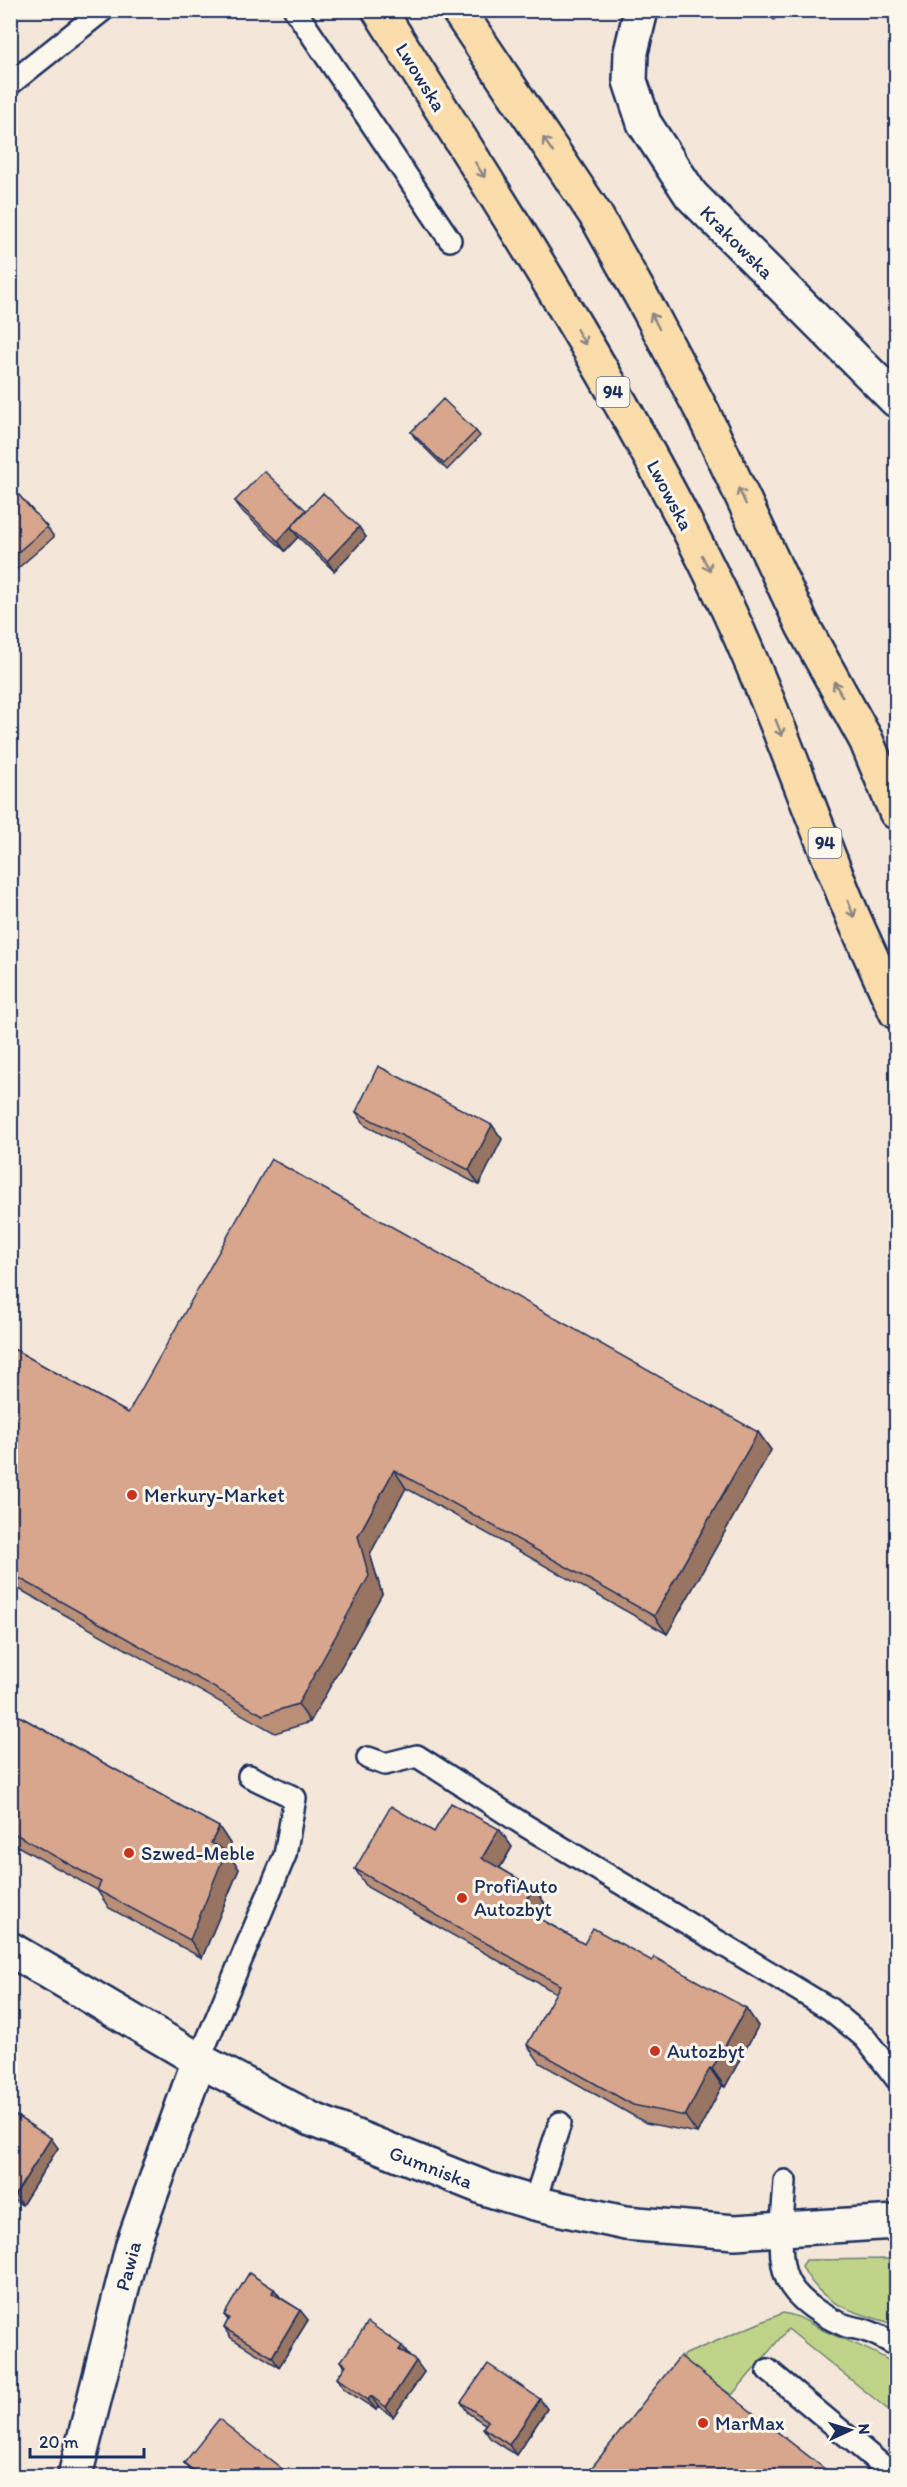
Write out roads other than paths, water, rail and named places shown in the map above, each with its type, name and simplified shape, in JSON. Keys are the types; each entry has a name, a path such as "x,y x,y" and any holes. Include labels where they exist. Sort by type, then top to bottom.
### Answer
{"main road":[{"name":"Lwowska","path":"379,10 519,231 636,431 687,525 757,673 854,918 897,1012"},
{"path":"458,10 595,214 639,291 703,413 803,626 867,740 897,812"}],"street":[{"name":"Krakowska","path":"641,10 631,52 630,81 644,123 691,195 897,400"},
{"name":"Gumniska","path":"10,1949 199,2060 311,2119 488,2189 588,2216 663,2228 735,2232 897,2222"},
{"name":"Pawia","path":"75,2476 133,2244 199,2060"}],"lane":[{"path":"10,84 103,10"},
{"path":"295,10 450,240"},
{"path":"368,1758 385,1764 417,1756 526,1826 830,2009 865,2038 897,2078"},
{"path":"199,2060 285,1855 295,1798 249,1776"},
{"path":"534,2203 560,2123"},
{"path":"785,2181 782,2230 786,2278 793,2289 810,2305 831,2319 868,2331 897,2344"},
{"path":"768,2370 895,2476"}],"place":[{"name":"Merkury-Market","path":"132,1495"},
{"name":"Szwed-Meble","path":"129,1853"},
{"name":"ProfiAuto Autozbyt","path":"462,1898"},
{"name":"Autozbyt","path":"655,2051"},
{"name":"MarMax","path":"703,2423"}]}
